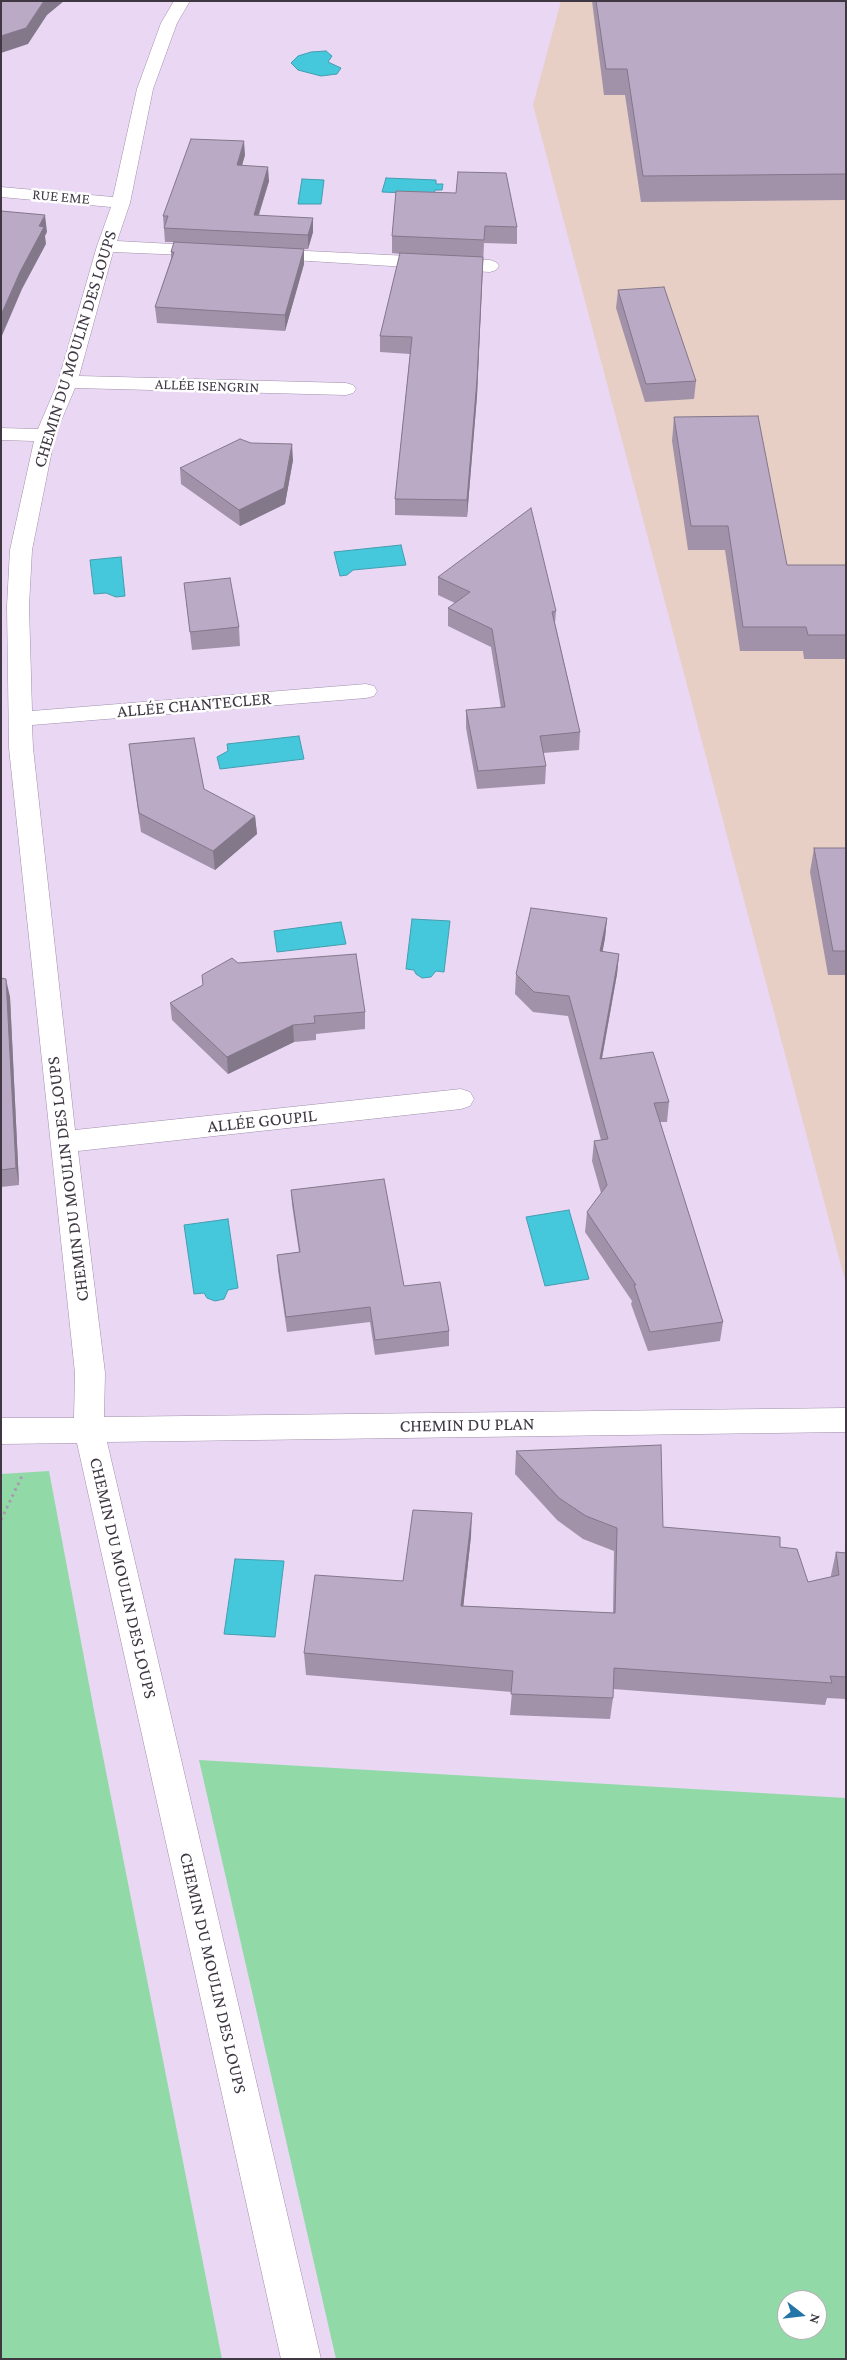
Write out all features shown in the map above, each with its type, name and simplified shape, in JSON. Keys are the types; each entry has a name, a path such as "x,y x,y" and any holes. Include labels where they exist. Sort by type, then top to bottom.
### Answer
{"street":[{"name":"CHEMIN DU MOULIN DES LOUPS","path":"182,1 169,23 145,89 121,203 106,246 68,382 45,435 21,550 18,606 22,719 11,749 63,1142 90,1373 89,1430 301,2359"},
{"name":"RUE EME","path":"1,192 121,203"},
{"path":"106,246 224,252"},
{"path":"253,254 490,266"},
{"name":"ALLÉE ISENGRIN","path":"68,382 346,389"},
{"path":"1,434 45,435"},
{"name":"ALLÉE CHANTECLER","path":"22,719 366,691"},
{"name":"ALLÉE GOUPIL","path":"63,1142 461,1099"},
{"name":"CHEMIN DU PLAN","path":"1,1431 846,1420"}],"shaded area":[{"path":"561,1 846,1 846,1284 533,105"}],"green space":[{"path":"49,1471 95,1716 222,2359 1,2359 1,1474"},
{"path":"199,1760 846,1798 846,2359 336,2359"}],"water":[{"path":"326,51 332,56 328,62 341,68 337,74 321,76 298,70 291,63 298,56 311,52"},
{"path":"386,178 436,180 436,184 443,184 442,190 435,190 434,194 382,192"},
{"path":"302,179 324,180 321,204 298,204"},
{"path":"401,545 406,565 353,570 347,575 340,576 334,552"},
{"path":"121,557 125,596 116,597 106,593 94,594 90,560"},
{"path":"299,736 304,759 220,769 217,757 228,751 227,744"},
{"path":"412,919 450,921 444,972 436,971 431,977 422,978 414,970 406,969"},
{"path":"341,922 346,944 277,952 274,931"},
{"path":"569,1210 589,1279 545,1286 526,1217"},
{"path":"228,1219 238,1288 228,1290 224,1299 215,1301 207,1298 204,1293 194,1294 184,1225"},
{"path":"235,1559 284,1561 275,1637 224,1634"}],"building":[{"path":"1,1 44,1 26,28 1,36"},
{"path":"596,1 846,1 846,174 643,176 627,69 606,69"},
{"path":"191,139 244,141 237,165 268,167 254,215 313,218 308,235 164,228 168,216 163,216"},
{"path":"458,172 506,173 517,227 485,226 484,240 392,236 396,191 456,193"},
{"path":"1,211 45,215 39,226 44,227 20,272 1,315"},
{"path":"174,242 304,249 285,315 155,307 174,252 171,252"},
{"path":"400,253 483,257 477,380 467,500 395,499 412,337 380,336"},
{"path":"664,287 696,381 646,384 618,290"},
{"path":"758,416 787,565 846,565 846,635 808,635 806,627 743,627 728,526 691,526 674,417"},
{"path":"240,439 251,443 292,444 284,488 239,510 180,468"},
{"path":"531,508 556,611 552,612 580,732 540,736 546,766 478,771 466,710 505,707 492,629 448,608 470,592 438,577"},
{"path":"230,578 239,627 190,632 184,583"},
{"path":"194,738 204,789 255,816 213,851 139,813 129,744"},
{"path":"814,848 846,848 846,951 833,951"},
{"path":"531,908 607,918 600,951 619,954 600,1059 653,1052 669,1102 654,1103 723,1322 650,1332 634,1285 636,1285 587,1212 607,1185 594,1141 608,1139 569,996 534,992 516,974"},
{"path":"356,954 365,1012 314,1016 315,1023 293,1025 227,1057 170,1003 203,985 202,975 232,958 238,963"},
{"path":"1,978 6,979 16,1168 1,1170"},
{"path":"384,1179 404,1286 440,1282 449,1331 375,1340 370,1307 286,1317 277,1255 300,1252 291,1190"},
{"path":"661,1445 663,1527 780,1537 780,1547 797,1549 808,1582 839,1575 836,1552 846,1553 846,1677 830,1676 832,1683 614,1668 613,1698 511,1694 513,1671 304,1653 315,1575 403,1581 413,1510 472,1513 461,1606 615,1613 617,1528 586,1516 559,1498 516,1451"}]}
